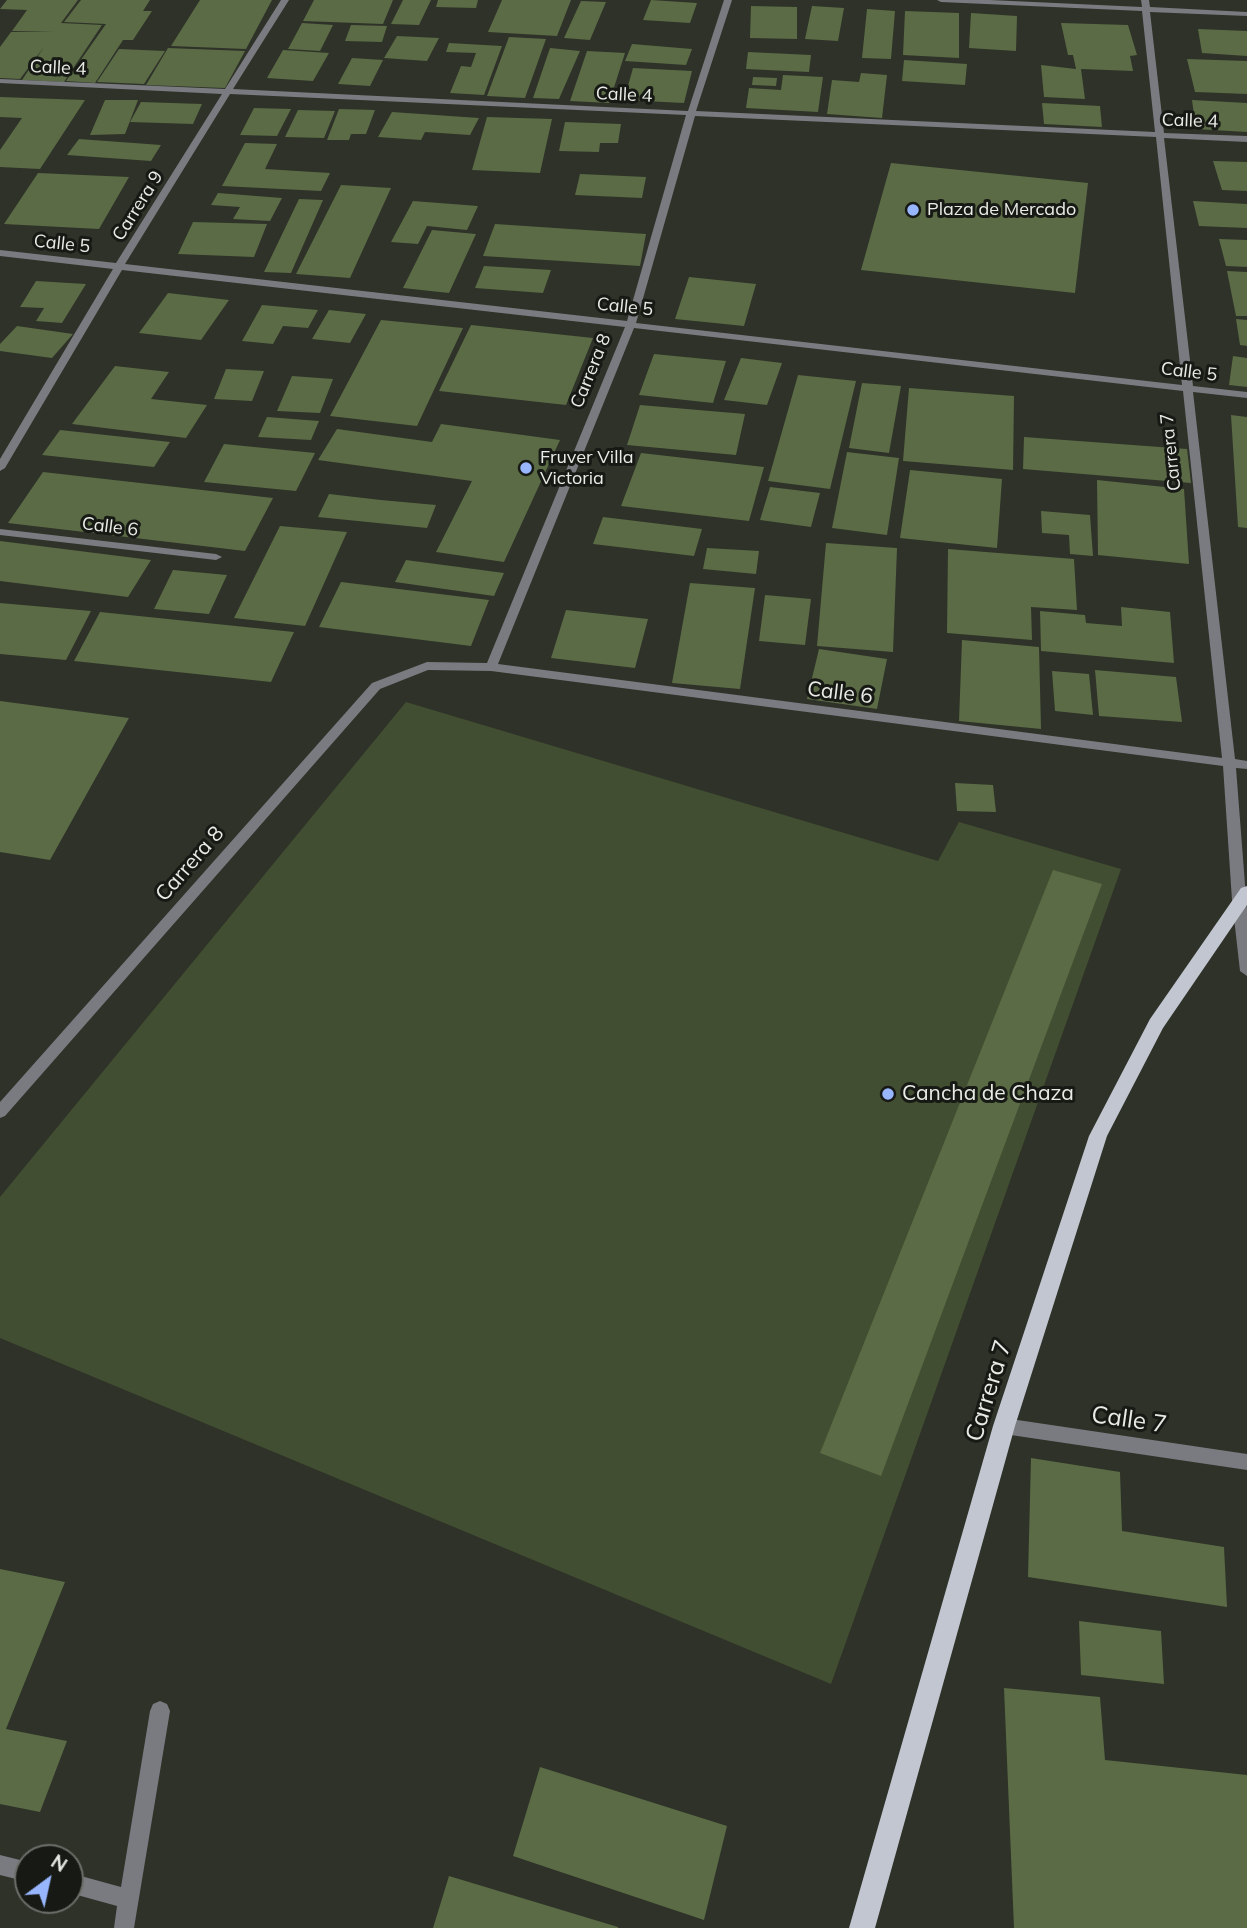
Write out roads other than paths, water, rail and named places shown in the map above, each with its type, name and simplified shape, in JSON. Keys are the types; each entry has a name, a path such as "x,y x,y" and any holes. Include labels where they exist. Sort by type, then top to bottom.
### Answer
{"main road":[{"name":"Carrera 7","path":"862,1928 1004,1426 1098,1136 1156,1024 1243,896"}],"street":[{"name":"Carrera 9","path":"0,468 119,266 285,0"},
{"name":"Carrera 8","path":"491,667 631,323 691,114 728,0"},
{"path":"941,0 1145,5 1247,14"},
{"name":"Carrera 7","path":"1145,5 1229,762 1243,896 1247,971"},
{"name":"Calle 4","path":"0,81 1247,139"},
{"name":"Calle 5","path":"0,253 1247,394"},
{"name":"Calle 6","path":"0,532 216,557"},
{"name":"Carrera 8","path":"0,1112 376,686 427,666"},
{"name":"Calle 6","path":"427,666 491,667 1247,765"},
{"name":"Calle 7","path":"1004,1426 1247,1462"},
{"path":"124,1928 160,1711"},
{"path":"84,1887 129,1899"}],"place":[{"name":"Plaza de Mercado","path":"913,210"},
{"name":"Fruver Villa Victoria","path":"526,468"},
{"name":"Cancha de Chaza","path":"888,1094"}]}
